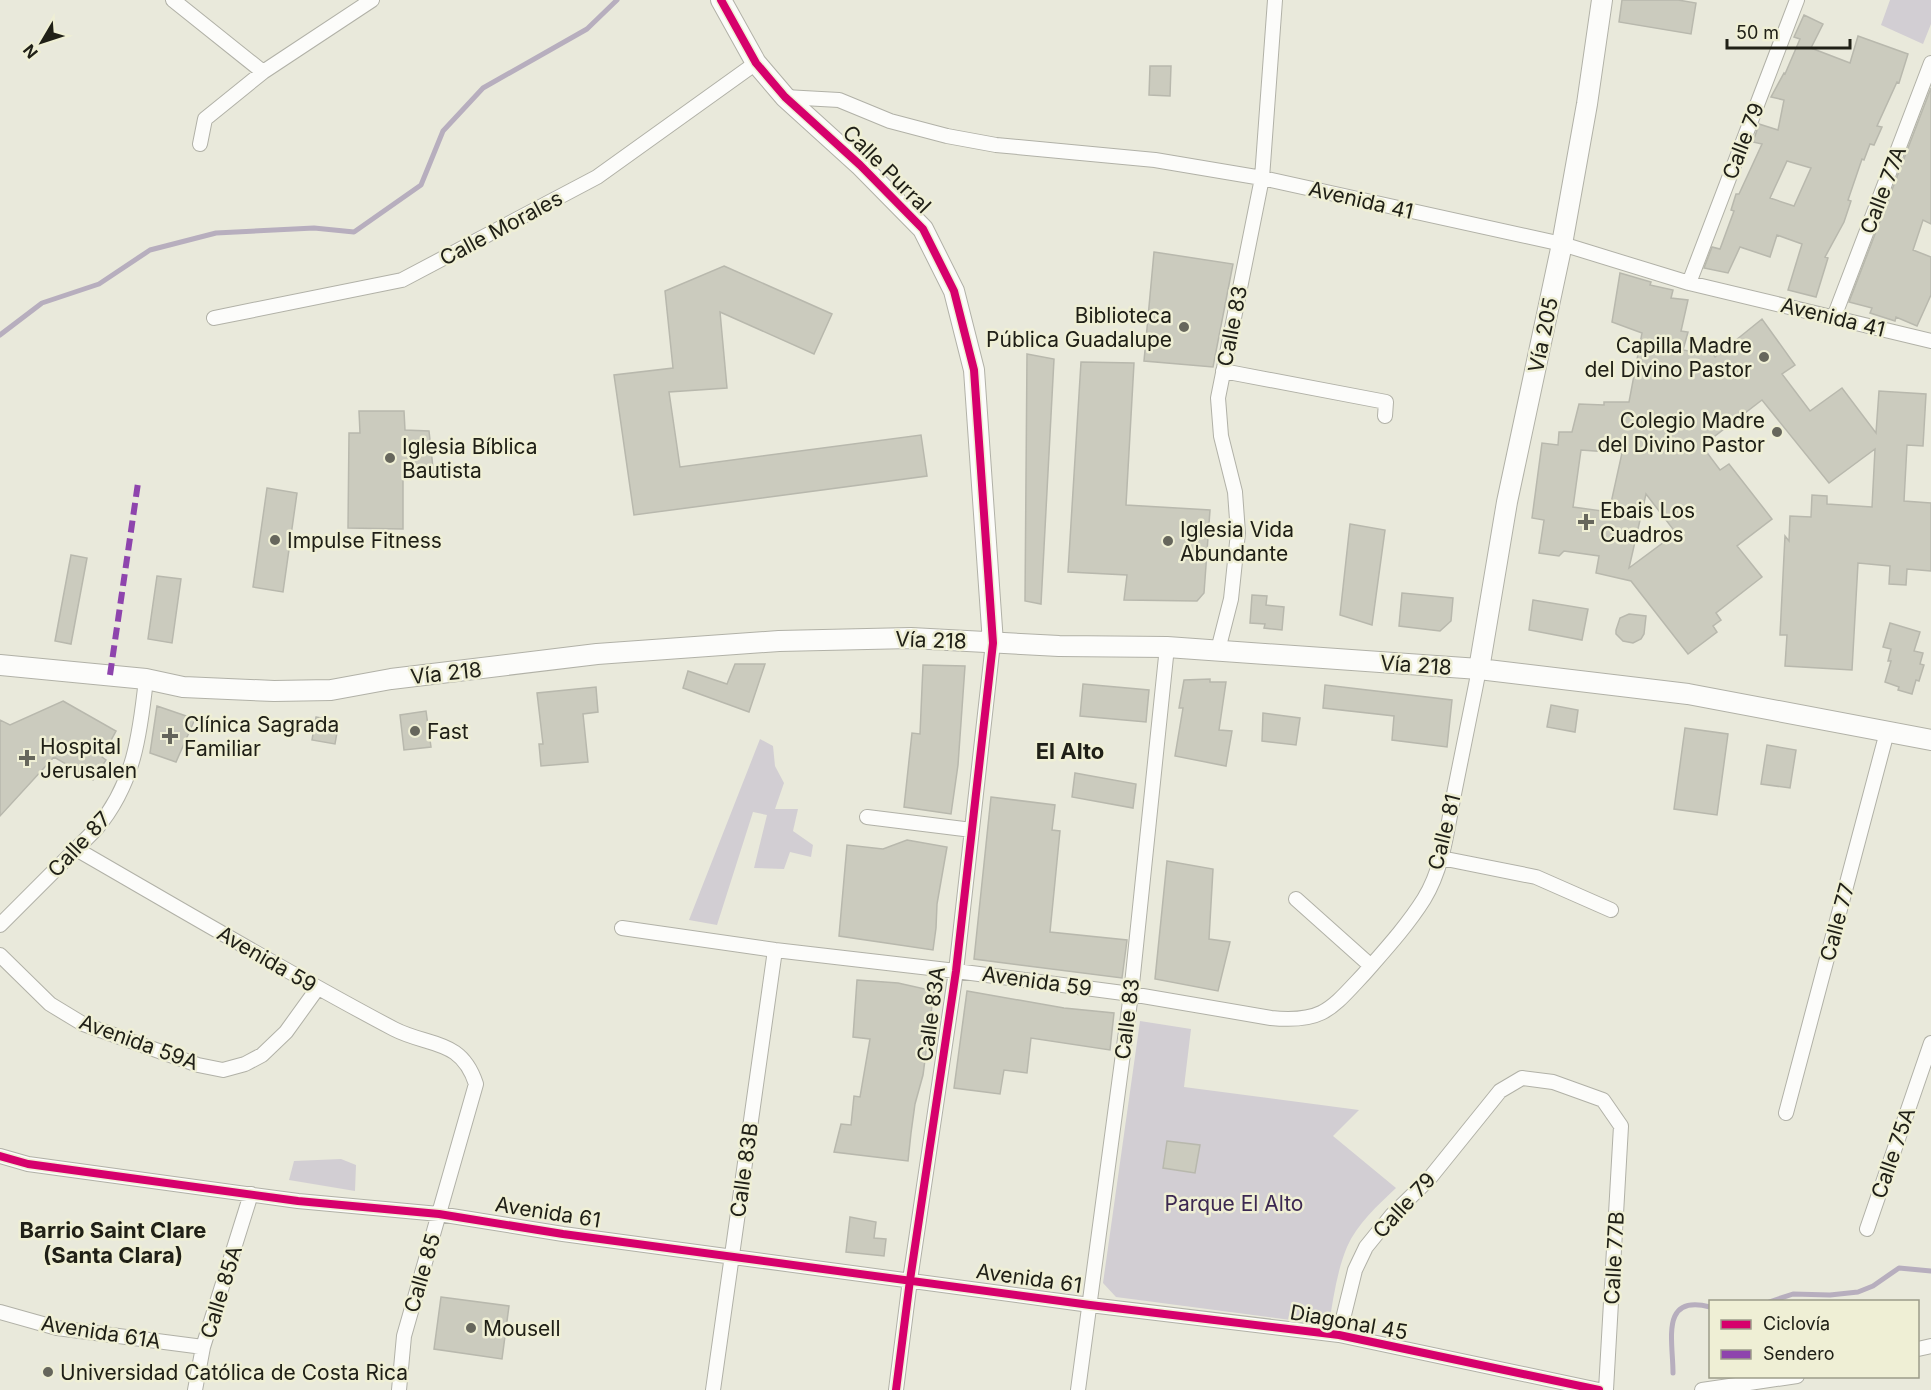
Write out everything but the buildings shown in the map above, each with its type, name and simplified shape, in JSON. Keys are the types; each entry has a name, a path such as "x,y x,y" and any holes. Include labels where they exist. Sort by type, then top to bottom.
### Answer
{"main road":[{"name":"Calle Purral","path":"721,0 756,63 785,97 860,165 923,229 954,291 974,370 993,643"},
{"name":"Vía 205","path":"1479,669 1507,502 1562,244 1587,104 1602,0"},
{"name":"Vía 218","path":"0,665 146,679 183,687 274,691 331,690 391,679 597,654 779,641 900,638 1059,646 1167,647 1479,669 1688,694 1931,740"}],"street":[{"path":"173,0 263,72"},
{"path":"200,144 205,119 263,72 372,0"},
{"name":"Calle 83","path":"1218,650 1231,599 1238,533 1235,492 1221,436 1218,398 1262,178 1275,0"},
{"name":"Calle 79","path":"1689,283 1797,0"},
{"name":"Calle Morales","path":"214,318 402,280 597,177 756,63"},
{"name":"Calle 77A","path":"1834,317 1931,63"},
{"name":"Avenida 41","path":"785,97 839,100 890,121 947,136 996,145 1155,160 1262,178 1562,244 1689,283 1931,341"},
{"path":"1223,371 1386,402 1385,416"},
{"name":"Calle 83A","path":"896,1390 956,971 993,643"},
{"name":"Calle 83","path":"1078,1390 1131,994 1167,647"},
{"name":"Calle 81","path":"1309,1018 1323,1013 1337,1003 1400,933 1425,898 1442,858 1479,669"},
{"name":"Calle 87","path":"0,925 110,813 131,768 141,733 146,679"},
{"name":"Calle 77","path":"1786,1113 1887,732"},
{"path":"867,817 972,830"},
{"name":"Avenida 59","path":"76,849 317,988 403,1033 442,1044 462,1058"},
{"path":"1442,858 1536,877 1611,910"},
{"path":"1296,899 1371,966"},
{"name":"Avenida 59","path":"622,928 775,950 1131,994 1271,1018 1291,1020 1309,1018"},
{"name":"Calle 83B","path":"713,1390 775,950"},
{"name":"Avenida 59A","path":"0,955 50,1004 83,1024 198,1065 223,1070 245,1064 262,1055 285,1032 317,988"},
{"name":"Calle 75A","path":"1867,1229 1931,1043"},
{"name":"Calle 85","path":"399,1390 404,1336 476,1084 472,1071 462,1058"},
{"name":"Calle 77B","path":"1500,1091 1522,1078 1553,1082 1603,1100 1621,1126 1606,1390"},
{"name":"Calle 79","path":"1339,1335 1355,1270 1366,1247 1392,1215 1430,1179 1500,1091"},
{"name":"Avenida 61","path":"0,1156 28,1164 298,1201 439,1214 563,1234 1090,1305"},
{"name":"Calle 85A","path":"195,1390 203,1347 251,1194"},
{"name":"Diagonal 45","path":"1090,1305 1339,1335 1599,1390"},
{"name":"Avenida 61A","path":"0,1312 57,1328 203,1347"},
{"path":"1702,1390 1795,1381"}],"green space":[{"path":"1890,0 1931,0 1931,24 1923,44 1881,25"},
{"path":"760,739 773,746 775,766 784,783 775,809 798,809 793,831 813,845 811,857 790,852 784,869 754,868 767,815 753,812 717,925 689,920"},
{"name":"Parque El Alto","path":"1140,1021 1191,1029 1184,1087 1359,1110 1333,1136 1396,1188 1362,1223 1347,1247 1338,1275 1329,1325 1116,1297 1103,1283"},
{"path":"341,1159 356,1165 355,1191 289,1180 294,1161"}],"waterway":[{"path":"0,335 42,303 99,284 150,250 216,233 314,228 354,232 421,185 443,131 483,88 587,29 617,0"},
{"path":"1775,1300 1793,1294 1830,1295 1858,1292 1873,1286 1899,1268 1931,1271"},
{"path":"1673,1373 1672,1334 1676,1313 1683,1307 1694,1305 1709,1307"}],"marked path":[{"path":"110,675 138,483"}],"cycle path":[{"path":"721,0 756,63 785,97 860,165 923,229 954,291 974,370 993,643 956,971 896,1390"},
{"path":"0,1156 28,1164 298,1201 439,1214 563,1234 1090,1305 1339,1335 1599,1390"}],"place":[{"name":"Biblioteca Pública Guadalupe","path":"1184,327"},
{"name":"Capilla Madre del Divino Pastor","path":"1764,357"},
{"name":"Colegio Madre del Divino Pastor","path":"1777,432"},
{"name":"Iglesia Bíblica Bautista","path":"390,458"},
{"name":"Ebais Los Cuadros","path":"1586,522"},
{"name":"Impulse Fitness","path":"275,540"},
{"name":"Iglesia Vida Abundante","path":"1168,541"},
{"name":"Fast","path":"415,731"},
{"name":"Clínica Sagrada Familiar","path":"170,736"},
{"name":"Hospital Jerusalen","path":"27,758"},
{"name":"Mousell","path":"471,1328"},
{"name":"Universidad Católica de Costa Rica","path":"48,1372"}],"district":[{"name":"El Alto","path":"1070,751"},
{"name":"Barrio Saint Clare (Santa Clara)","path":"113,1242"}]}
